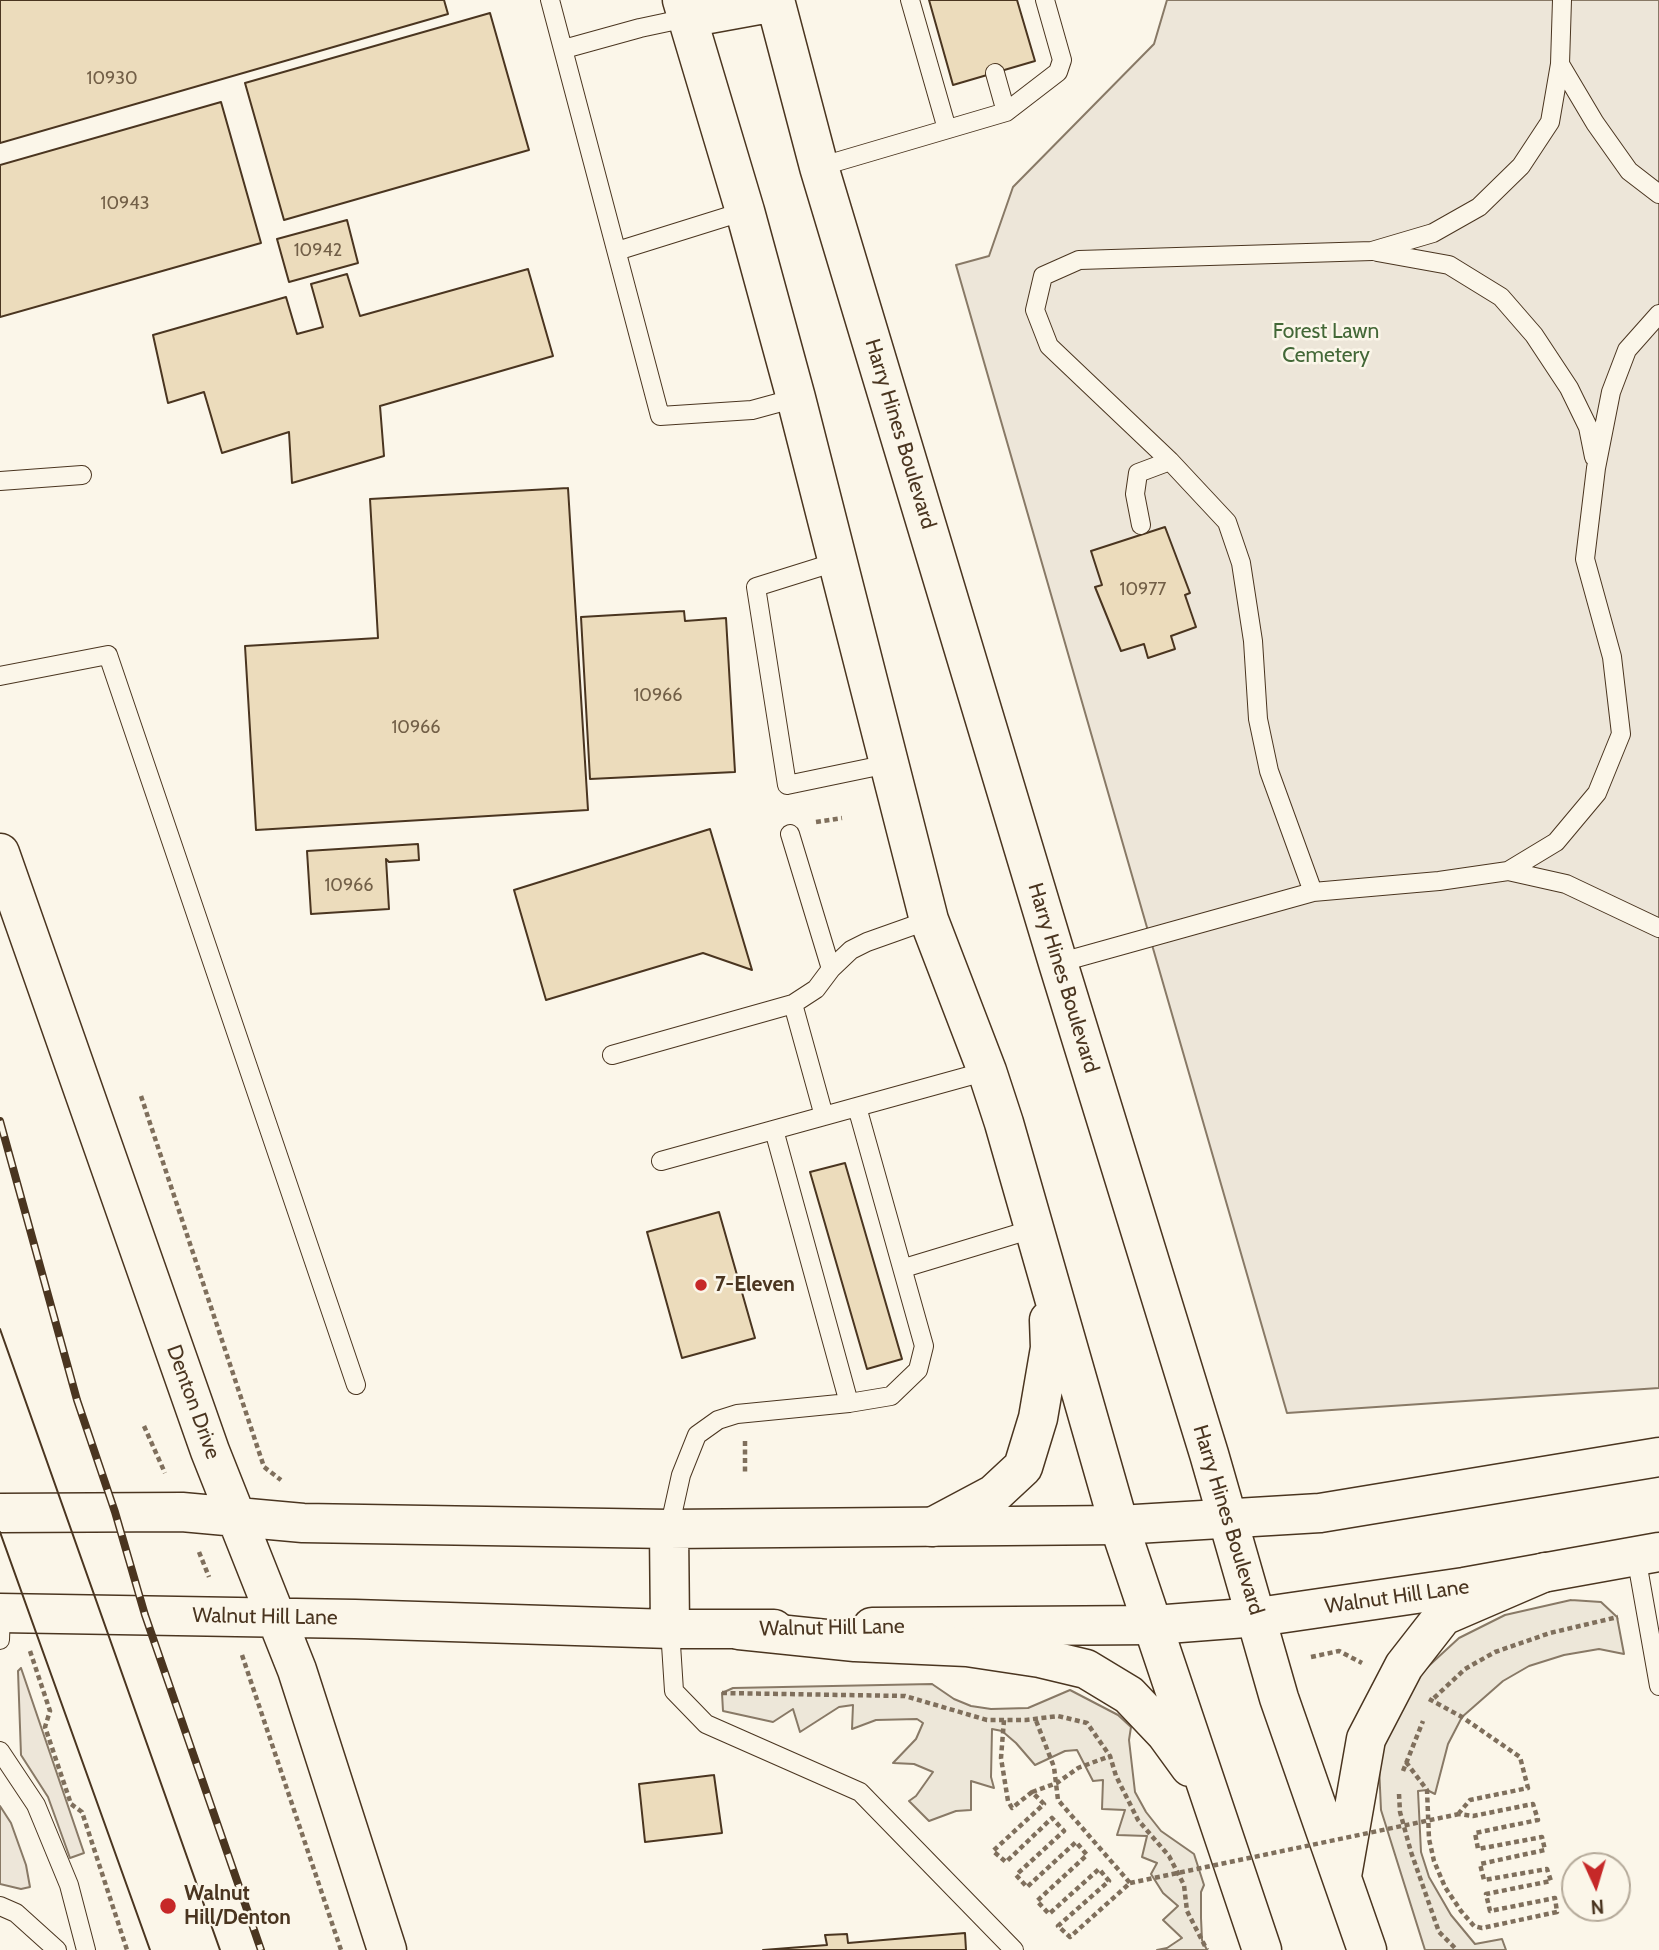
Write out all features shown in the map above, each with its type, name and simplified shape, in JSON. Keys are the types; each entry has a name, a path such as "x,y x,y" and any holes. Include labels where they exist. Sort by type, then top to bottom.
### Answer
{"main road":[{"path":"779,1 684,9 745,211 796,398 929,920 988,1071 1119,1525 1262,1950"},
{"name":"Harry Hines Boulevard","path":"779,1 819,167 1258,1617 1279,1698 1367,1950"},
{"name":"Denton Drive","path":"0,853 235,1516 297,1670 387,1950"},
{"path":"932,1527 994,1494 1023,1467 1038,1418 1050,1348 1048,1280"},
{"path":"0,1513 182,1512 303,1523 669,1529 1119,1525 1320,1513 1659,1457"},
{"path":"669,1529 670,1629"},
{"name":"Walnut Hill Lane","path":"0,1622 276,1618 738,1630 1154,1625 1258,1617 1464,1587 1647,1554"},
{"path":"1341,1878 1366,1739 1404,1667 1443,1616 1545,1572"},
{"path":"738,1630 855,1643 967,1647 1040,1658 1086,1669 1129,1696 1166,1734 1207,1790"}],"lane":[{"path":"550,0 660,415 752,410 796,398"},
{"path":"910,0 947,129"},
{"path":"819,167 1006,112 1058,72 1062,60 1045,0"},
{"path":"1372,251 1433,233 1479,207 1521,166 1550,122 1560,64 1562,0"},
{"path":"564,49 640,28 684,9"},
{"path":"1560,64 1595,123 1629,171 1659,194"},
{"path":"995,73 1006,112"},
{"path":"617,251 745,211"},
{"path":"1313,892 1269,771 1258,719 1253,641 1241,563 1227,522 1170,461 1049,346 1035,310 1043,276 1079,260 1372,251 1449,265 1500,297 1534,335 1569,388 1588,427 1595,468"},
{"path":"1508,872 1556,842 1597,793 1621,734 1612,657 1585,559 1595,468 1611,392 1627,350 1659,314"},
{"path":"1141,525 1135,494 1138,473 1170,461"},
{"path":"0,481 82,475"},
{"path":"839,561 756,587 788,785 888,764"},
{"path":"0,676 108,655 356,1385"},
{"path":"790,834 831,969"},
{"path":"1058,963 1313,892 1508,872 1566,884 1659,928"},
{"path":"612,1055 793,1003 816,989 850,950 929,920"},
{"path":"793,1003 824,1116"},
{"path":"662,1161 988,1071"},
{"path":"669,1529 681,1475 697,1435 718,1420 737,1414 891,1396 918,1370 924,1346 857,1107"},
{"path":"774,1130 849,1403"},
{"path":"904,1268 1033,1229"},
{"path":"1647,1554 1646,1609 1659,1686"},
{"path":"670,1629 674,1691 706,1724 860,1792 1014,1950"},
{"path":"0,1751 36,1805 69,1885 86,1950"},
{"path":"0,1906 16,1913 57,1950"}],"path":[{"path":"141,1096 264,1467 284,1482"},
{"path":"744,1437 745,1472"},
{"path":"1401,1776 1432,1700 1465,1669 1495,1651 1550,1633 1646,1609"},
{"path":"29,1646 50,1711 45,1727 71,1804 82,1812 127,1950"},
{"path":"1311,1657 1339,1651 1373,1669"},
{"path":"246,1663 341,1950"},
{"path":"722,1693 905,1696 987,1720 1058,1716 1087,1723 1110,1756 1116,1776 1138,1820 1169,1856 1184,1885 1187,1911 1207,1950"},
{"path":"1422,1694 1462,1717 1520,1757 1528,1788 1471,1800 1459,1814"},
{"path":"1035,1718 1054,1767 1058,1800 1130,1882"},
{"path":"1004,1720 1001,1758 1003,1780 1012,1808 1032,1792 1057,1783 1078,1768 1110,1756"},
{"path":"1032,1792 1044,1804 993,1851 1006,1862 1052,1818 1064,1831 1016,1875 1027,1887 1076,1842 1087,1855 1037,1901 1049,1914 1099,1869 1110,1881 1058,1926 1070,1937 1130,1882 1459,1814 1473,1816 1533,1804 1538,1820 1475,1833 1478,1849 1542,1837 1545,1850 1480,1864 1484,1880 1547,1869 1551,1881 1486,1894 1490,1911 1555,1898 1557,1912 1482,1928 1474,1926 1455,1903 1437,1870 1429,1839 1427,1790 1406,1762"},
{"path":"1400,1786 1400,1812 1439,1933 1457,1950"}],"green space":[{"name":"Forest Lawn Cemetery","path":"1167,0 1659,0 1659,1388 1287,1413 956,265 989,256 1013,187 1154,44"},
{"path":"21,1668 84,1853 70,1858 48,1797 21,1755 18,1671"},
{"path":"0,1806 11,1823 26,1865 30,1887 21,1889 0,1884"}],"shaded area":[{"path":"1571,1600 1601,1602 1617,1617 1624,1654 1599,1649 1564,1655 1529,1666 1503,1681 1462,1717 1448,1744 1435,1794 1427,1790 1418,1791 1421,1852 1429,1877 1451,1915 1475,1944 1502,1939 1506,1950 1425,1950 1381,1810 1379,1766 1389,1727 1421,1673 1459,1638 1505,1615"},
{"path":"932,1684 954,1699 971,1706 991,1709 1028,1708 1070,1690 1118,1715 1131,1727 1129,1740 1135,1792 1161,1831 1194,1854 1204,1885 1201,1892 1202,1940 1207,1950 1157,1950 1167,1948 1182,1938 1163,1920 1178,1906 1163,1893 1151,1874 1157,1863 1142,1857 1147,1836 1117,1835 1125,1810 1102,1809 1103,1780 1093,1781 1077,1750 1065,1751 1035,1765 1002,1731 992,1729 991,1777 994,1788 971,1781 971,1810 956,1811 929,1821 909,1801 916,1796 933,1772 914,1764 893,1763 916,1739 923,1723 917,1719 876,1720 852,1729 853,1705 839,1707 800,1732 793,1709 773,1722 723,1711 722,1693 733,1688"}],"building":[{"path":"0,0 444,0 448,14 0,143"},
{"path":"929,0 1017,0 1035,61 953,85"},
{"path":"490,13 529,150 284,220 245,83"},
{"path":"221,102 261,243 0,317 0,165"},
{"path":"347,220 358,263 289,282 277,239"},
{"path":"528,269 553,356 380,406 384,456 292,483 289,432 222,453 204,392 168,403 153,335 286,297 297,334 323,327 311,284 347,274 360,316"},
{"path":"568,488 588,810 256,830 245,646 378,638 370,499"},
{"path":"1165,527 1190,593 1185,595 1196,627 1171,636 1175,649 1148,658 1144,644 1121,651 1095,587 1102,585 1091,551"},
{"path":"684,611 685,621 726,618 735,772 590,779 581,617"},
{"path":"710,829 752,970 703,953 546,1000 514,890"},
{"path":"418,844 419,860 389,862 386,859 389,909 311,914 307,851"},
{"name":"7-Eleven","path":"845,1163 902,1359 867,1369 810,1172"},
{"name":"7-Eleven","path":"719,1212 755,1338 682,1358 647,1232"},
{"path":"714,1775 722,1833 645,1842 639,1784"},
{"path":"965,1933 966,1950 763,1950 827,1945 825,1935 847,1934 848,1943"}],"tram line":[{"path":"0,1329 220,1950"},
{"path":"0,1532 150,1950"}],"railway":[{"path":"0,1121 77,1400 115,1512 145,1615 261,1950"}],"place":[{"name":"7-Eleven","path":"701,1285"},
{"name":"Walnut Hill/Denton","path":"168,1906"}]}
